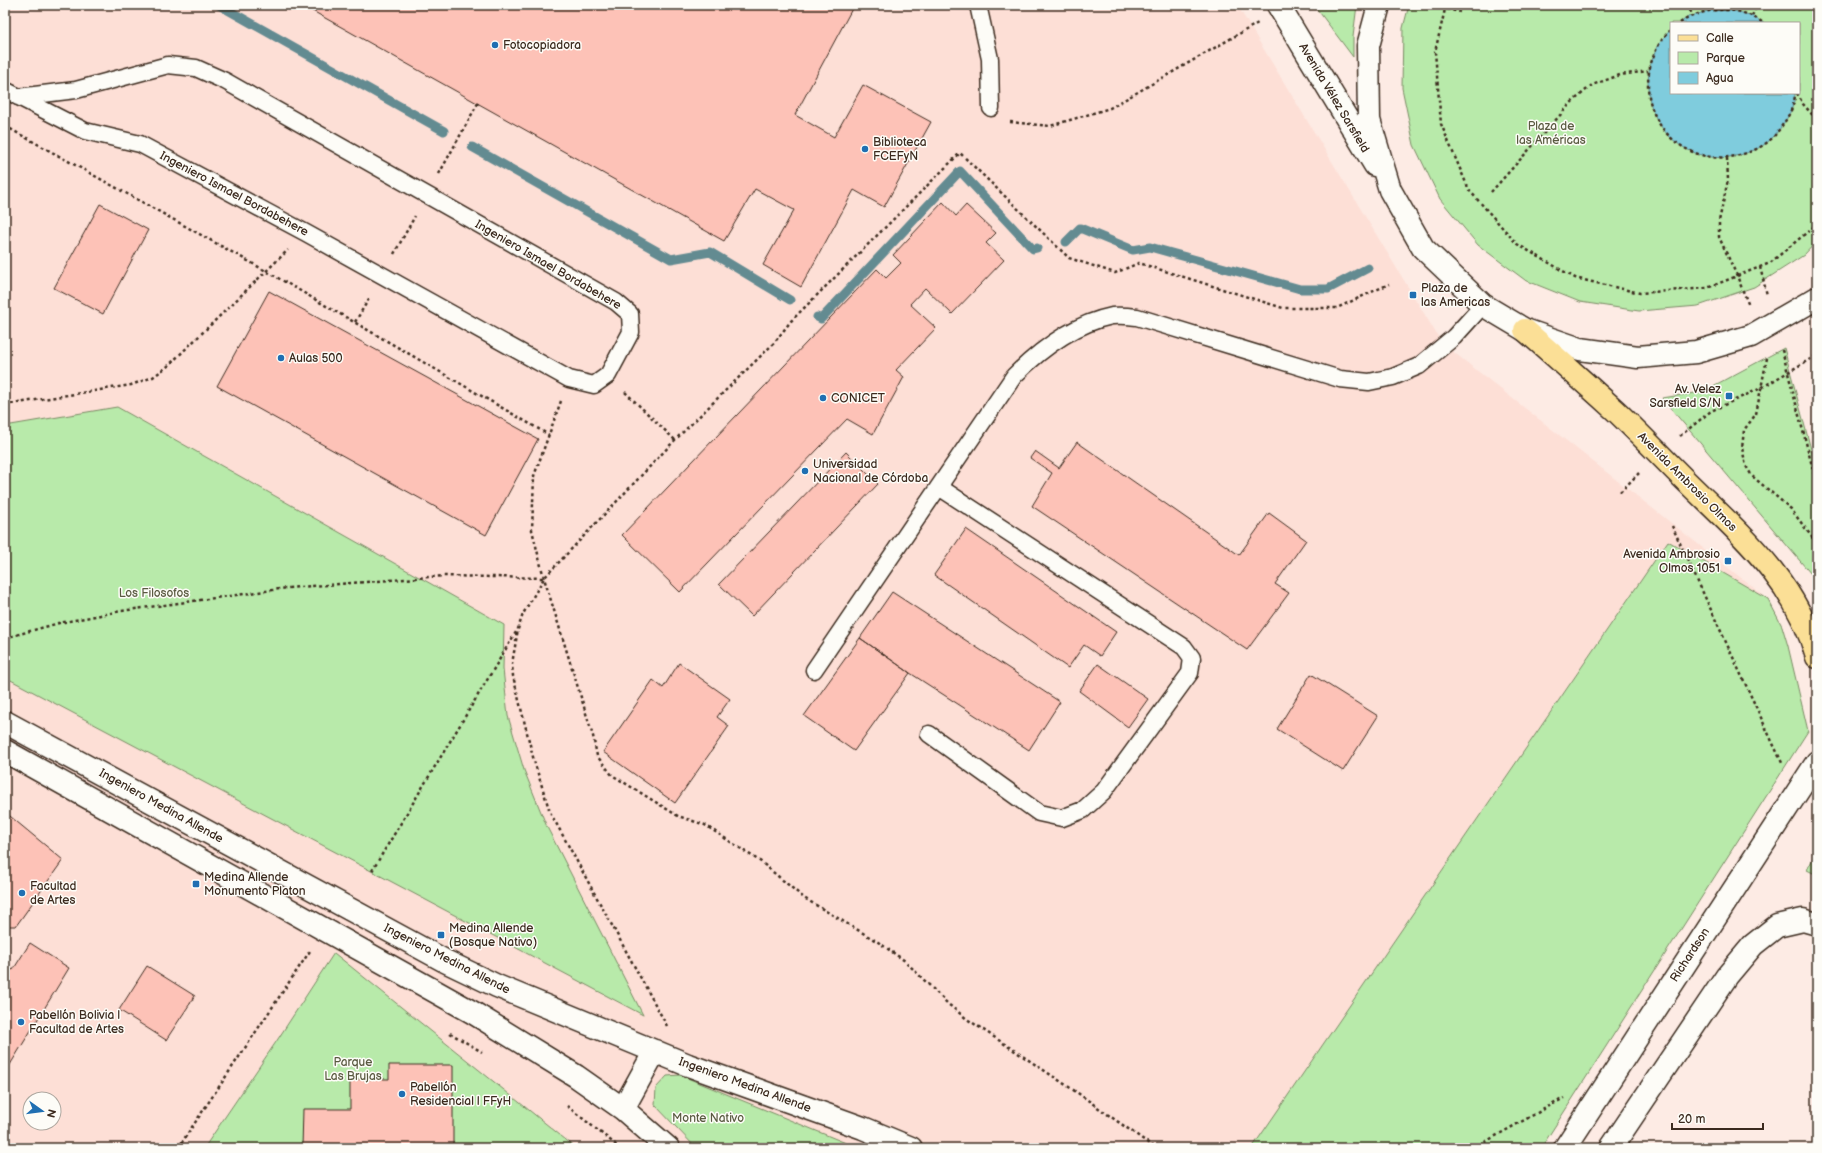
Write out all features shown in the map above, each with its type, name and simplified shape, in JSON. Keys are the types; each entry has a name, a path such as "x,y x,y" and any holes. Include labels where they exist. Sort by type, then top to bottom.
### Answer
{"main road":[{"name":"Avenida Ambrosio Olmos","path":"1525,330 1617,412 1748,542 1777,575 1794,600 1810,632 1817,657"}],"street":[{"path":"1378,5 1368,46 1369,120 1390,190 1423,248 1483,305 1525,330 1580,349 1638,357 1696,352 1751,336 1817,298"},
{"name":"Avenida Vélez Sarsfield","path":"1279,7 1390,190"},
{"name":"Ingeniero Medina Allende","path":"5,722 445,961 496,986 688,1065 863,1128 911,1148"},
{"path":"5,751 472,1012 576,1076 623,1109 668,1148"},
{"name":"Richardson","path":"1565,1148 1817,762"},
{"path":"1611,1148 1727,976 1753,945 1777,926 1803,920 1817,924"},
{"path":"623,1109 655,1051"}],"lane":[{"path":"978,5 990,59 991,108"},
{"name":"Ingeniero Ismael Bordabehere","path":"168,65 196,68 225,81 616,302 630,314 631,332 608,375 594,385 569,379 306,233 140,144 85,131 12,94 76,90 168,65"},
{"path":"814,670 1014,376 1032,358 1065,334 1087,323 1114,316 1137,316 1340,379 1369,382 1393,377 1419,366 1454,338 1483,305"},
{"path":"929,734 1039,813 1062,818 1083,810 1104,791 1190,673 1192,658 1184,646 939,487"}],"path":[{"path":"1429,5 1445,6 1460,12"},
{"path":"1687,5 1693,16"},
{"path":"1752,16 1757,5"},
{"path":"1445,6 1434,52 1440,124 1469,190 1517,244 1575,278 1640,293 1708,288 1770,263 1817,224"},
{"path":"991,108 1000,121 1050,126 1110,108 1279,7"},
{"path":"1682,22 1710,10 1734,10 1752,16 1762,22"},
{"path":"1670,31 1655,50 1648,72 1648,95 1655,117 1668,136 1687,150 1709,158 1732,158 1755,151 1774,137 1787,118 1796,94"},
{"path":"1491,192 1571,103 1592,85 1620,75 1648,72"},
{"path":"1797,94 1817,120"},
{"path":"5,126 266,271 549,434"},
{"path":"668,1028 550,812 534,761 513,676 512,664 518,629 523,614 544,578 675,440 774,343 791,321 960,152 1069,258 1115,273 1139,263 1283,308 1337,308 1389,284"},
{"path":"5,405 131,385 153,378 168,366 306,233"},
{"path":"1760,266 1817,485"},
{"path":"1620,492 1658,453 1711,411 1761,388 1817,356"},
{"path":"608,375 675,440"},
{"path":"569,379 534,476 532,530 544,578 593,736 597,756 612,775 678,816 705,825 761,862 804,898 878,942 904,961 948,1004 967,1019 1072,1089 1155,1148"},
{"path":"1672,526 1784,767"},
{"path":"5,638 59,623 121,611 287,588 443,576 544,578"},
{"path":"372,871 518,629"},
{"path":"178,1148 325,929"},
{"path":"1474,1148 1567,1097"}],"shaded area":[{"name":"Universidad Nacional de Córdoba","path":"5,5 1237,5 1442,343 1768,599 1782,626 1788,646 1808,731 1541,1148 5,1148"}],"green space":[{"path":"1314,5 1357,5 1353,37 1353,57"},
{"name":"Plaza de las Américas","path":"1409,5 1817,5 1817,241 1804,255 1754,287 1698,306 1639,311 1580,302 1525,280 1478,245 1440,199 1414,145 1402,88 1403,28"},
{"path":"1784,348 1817,472 1817,581 1662,398 1702,392"},
{"name":"Los Filosofos","path":"117,407 504,625 503,669 508,716 524,770 547,827 643,1015 5,677 5,426"},
{"path":"1668,541 1768,599 1782,626 1808,731 1541,1148 1252,1148"},
{"path":"1817,851 1817,875 1807,870"},
{"name":"Parque Las Brujas","path":"334,953 576,1148 204,1148"},
{"name":"Monte Nativo","path":"680,1075 858,1148 696,1148 655,1105 656,1088 667,1076"}],"water":[{"path":"1711,10 1732,11 1751,16 1762,22 1681,22 1688,17"},
{"path":"1670,31 1670,94 1795,94 1790,114 1775,135 1763,146 1743,154 1722,158 1702,155 1684,147 1669,136 1657,120 1650,102 1648,81 1655,52"}],"building":[{"path":"311,5 854,5 795,115 834,137 863,85 931,122 884,207 854,190 801,287 763,265 794,210 755,189 724,241 309,9"},
{"name":"CONICET","path":"943,202 956,216 966,205 996,233 986,243 1004,260 952,314 925,288 910,304 936,328 896,370 904,377 873,434 847,419 680,592 622,535 877,269 886,278 901,263 893,255"},
{"path":"100,204 148,230 103,314 54,288"},
{"path":"269,291 538,439 486,535 217,386"},
{"path":"1077,442 1239,555 1269,513 1306,540 1275,584 1289,593 1247,650 1032,506 1052,473 1030,458 1035,451 1059,468"},
{"path":"846,452 878,484 752,616 719,584"},
{"path":"966,529 1116,632 1100,656 1084,645 1068,668 934,575"},
{"path":"892,592 1060,702 1029,750 910,673 860,638"},
{"path":"860,638 910,673 854,751 804,716"},
{"path":"679,663 730,699 717,717 729,726 675,803 603,752 653,680 663,688"},
{"path":"1098,664 1148,699 1128,727 1079,691"},
{"path":"1311,674 1378,716 1343,771 1277,729"},
{"name":"Facultad de Artes","path":"5,812 63,860 16,926 5,926"},
{"name":"Pabellón Bolivia | Facultad de Artes","path":"30,943 69,968 5,1073 5,966 13,970"},
{"path":"147,966 195,996 166,1040 119,1010"},
{"name":"Pabellón Residencial | FFyH","path":"389,1065 453,1065 453,1148 302,1148 303,1109 350,1109 350,1079 389,1079"}],"waterway":[{"path":"219,5 444,131"},
{"path":"472,147 671,259 710,252 790,300"},
{"path":"817,317 821,319 960,171 1033,249 1037,248"},
{"path":"1066,242 1080,228 1133,250 1150,247 1300,289 1328,289 1368,268"}],"place":[{"name":"Fotocopiadora","path":"495,45"},
{"name":"Biblioteca FCEFyN","path":"865,149"},
{"name":"Plaza de las Americas","path":"1413,295"},
{"name":"Aulas 500","path":"281,358"},
{"name":"Av. Velez Sarsfield S/N","path":"1729,396"},
{"name":"CONICET","path":"823,398"},
{"name":"Universidad Nacional de Córdoba","path":"805,471"},
{"name":"Avenida Ambrosio Olmos 1051","path":"1728,561"},
{"name":"Medina Allende Monumento Platon","path":"196,884"},
{"name":"Facultad de Artes","path":"22,893"},
{"name":"Medina Allende (Bosque Nativo)","path":"441,935"},
{"name":"Pabellón Bolivia | Facultad de Artes","path":"21,1022"},
{"name":"Pabellón Residencial | FFyH","path":"402,1094"}]}
